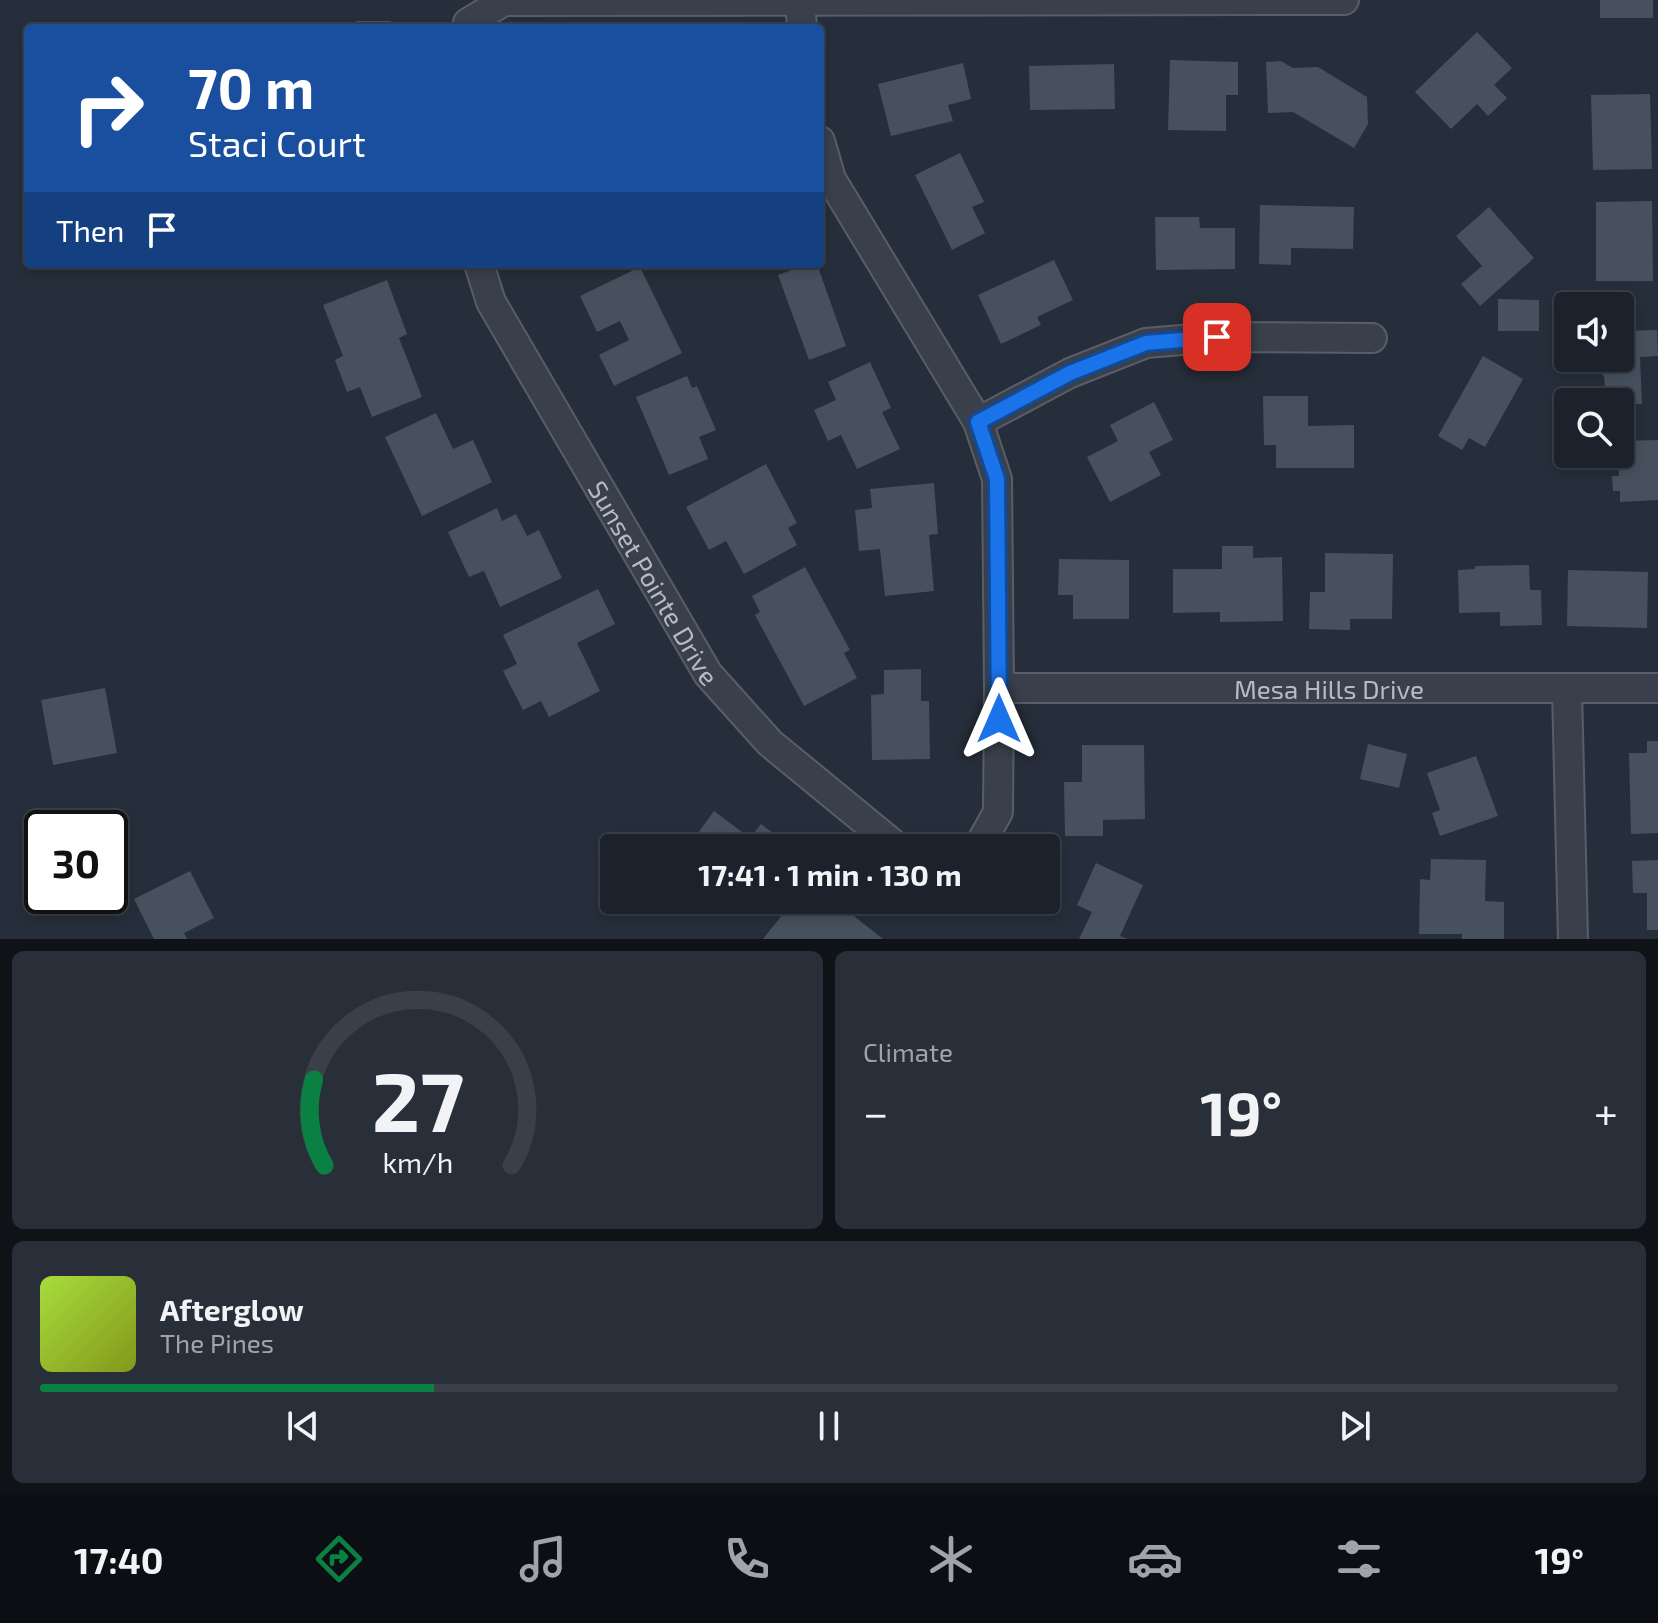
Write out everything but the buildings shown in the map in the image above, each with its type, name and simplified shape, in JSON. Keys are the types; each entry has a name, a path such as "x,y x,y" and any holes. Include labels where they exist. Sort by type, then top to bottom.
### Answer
{"street":[{"path":"800,0 802,24"},
{"path":"468,24 504,1 1344,0"},
{"path":"824,155 831,179 978,422 997,479 998,812 986,834"},
{"name":"Sunset Pointe Drive","path":"480,268 491,302 708,674 770,743 881,834"},
{"path":"978,422 1070,373 1146,343 1217,337 1372,338"},
{"name":"Mesa Hills Drive","path":"999,688 1658,688"},
{"path":"1567,689 1573,939"}],"route":[{"path":"999,719 997,479 978,422 1070,373 1146,343 1217,337"}]}
